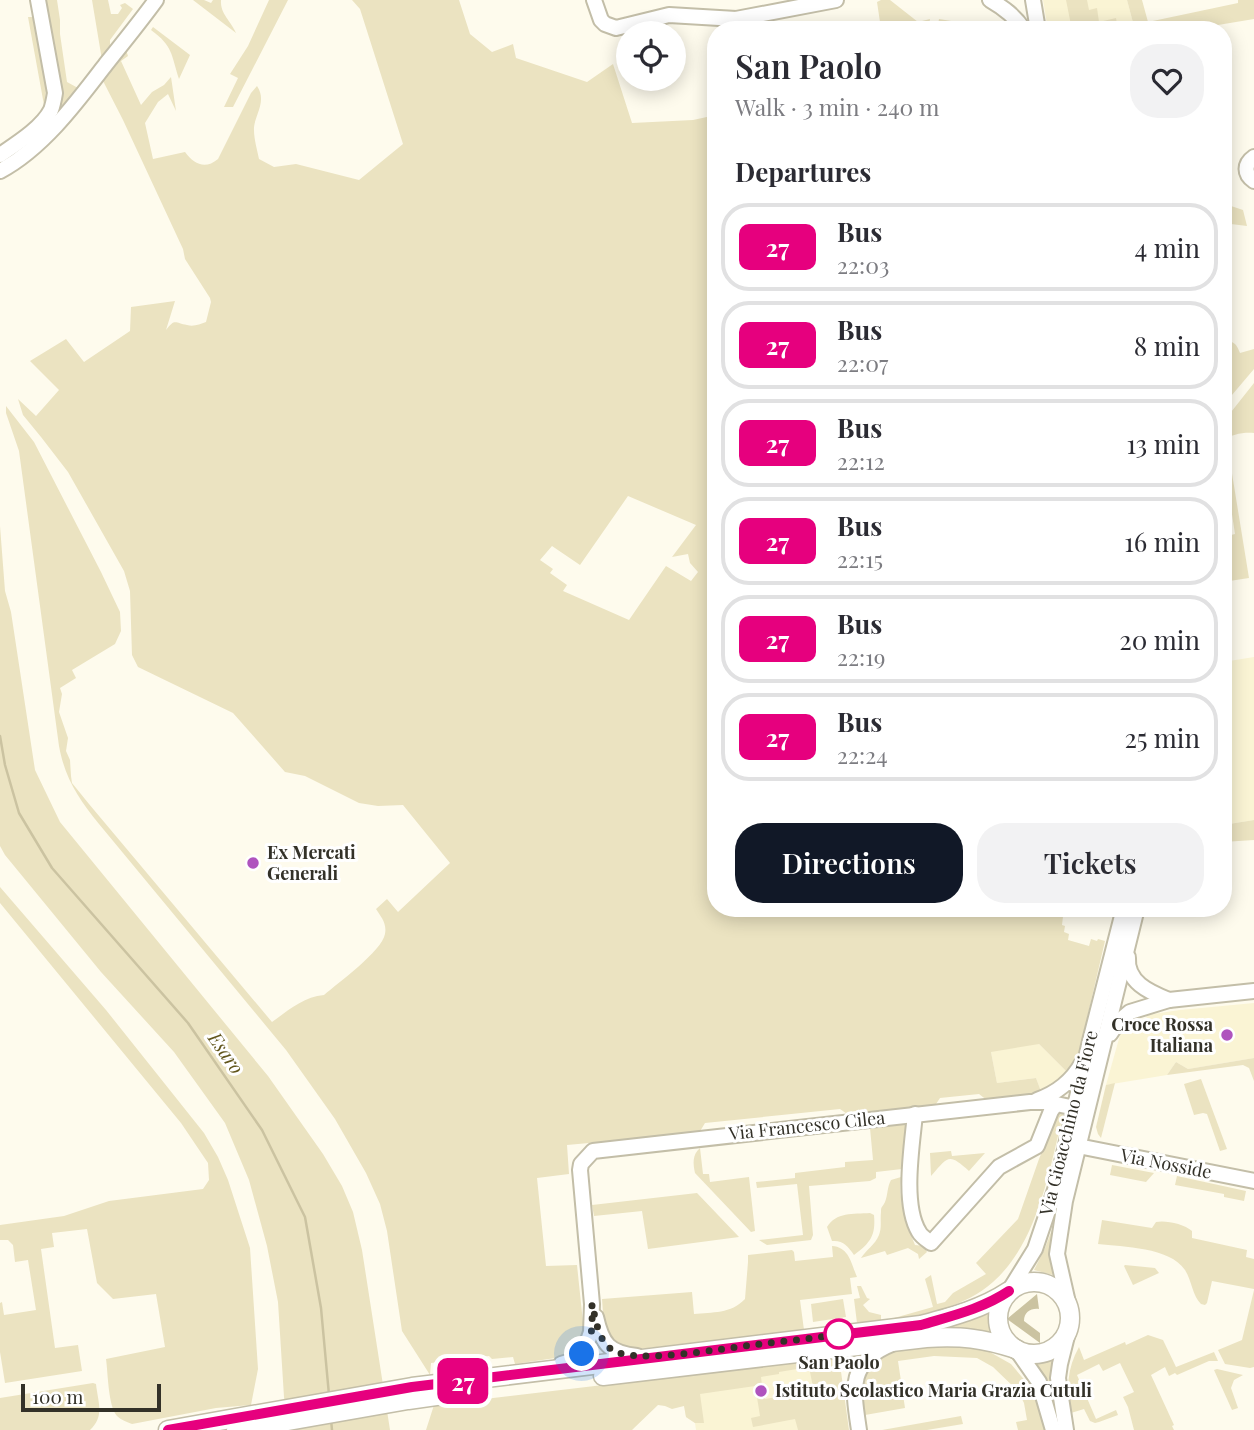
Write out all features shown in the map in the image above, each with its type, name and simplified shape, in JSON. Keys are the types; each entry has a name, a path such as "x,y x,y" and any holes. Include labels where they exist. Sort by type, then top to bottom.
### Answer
{"main road":[{"path":"168,1430 412,1387 533,1378 937,1337 978,1338 1038,1354 1059,1344 1066,1335 1070,1316 1065,1297 1058,1290 1038,1281 1027,1282 1017,1285 995,1300 921,1325 667,1355 533,1378 236,1430"},
{"path":"1009,1291 999,1308 998,1327 1008,1344 1016,1349"}],"street":[{"path":"0,155 26,137 50,112 53,103 55,93 38,0"},
{"path":"0,171 26,154 62,118 156,0"},
{"path":"594,0 601,20 616,28 660,16 675,7 736,19 836,0"},
{"path":"990,0 1017,21"},
{"path":"1033,0 1036,21"},
{"path":"1254,156 1248,161 1246,170 1249,178 1254,181"},
{"name":"Via Gioacchino da Fiore","path":"1066,1430 1058,1378 1070,1316 1057,1254 1065,1201 1122,917"},
{"name":"Via Gioacchino da Fiore","path":"1009,1291 1035,1249 1057,1184 1075,1108 1094,1057 1135,917"},
{"path":"1130,939 1128,962 1138,984 1169,999"},
{"path":"1030,1102 1052,1094 1066,1084 1094,1057 1118,1022 1130,1012 1169,999 1254,991"},
{"path":"1030,1102 1075,1108"},
{"name":"Via Francesco Cilea","path":"592,1304 580,1170 581,1164 593,1151 1030,1102"},
{"path":"915,1114 909,1182 911,1208 919,1233 931,1243 999,1167 1037,1146 1056,1104"},
{"name":"Via Nosside","path":"1078,1146 1254,1181"},
{"path":"592,1304 600,1335 612,1350 624,1355 667,1355"},
{"path":"533,1378 574,1360 586,1350 592,1332 592,1304"},
{"path":"859,1430 854,1385 857,1374 871,1356 903,1340"},
{"path":"1016,1349 1039,1382 1053,1430"}],"shaded area":[{"path":"45,0 57,0 67,82 78,88 55,113"},
{"path":"92,0 108,0 111,14 118,14 122,8 120,5 125,3 133,9 110,40 110,51 102,60"},
{"path":"193,0 211,3 213,0 221,0 224,13 236,33"},
{"path":"269,0 288,0 233,107 224,107 238,78 230,74 248,46"},
{"path":"352,0 459,0 470,34 492,52 513,44 516,58 587,82 613,64 616,91 622,91 632,123 707,117 707,917 1063,917 1062,925 1065,926 1064,932 1069,934 1068,940 1089,946 1091,939 1105,941 1078,1057 1067,1072 1039,1044 991,1052 997,1083 1036,1078 1042,1094 988,1101 979,1094 940,1098 934,1107 850,1116 840,1109 705,1123 699,1133 567,1145 569,1174 537,1178 546,1266 577,1265 584,1332 579,1349 569,1356 515,1364 513,1357 492,1359 489,1356 431,1363 430,1375 402,1331 387,1231 380,1204 366,1173 335,1119 286,1050 92,815 69,779 59,746 19,451 6,413 6,406 34,442 120,612 121,631 115,644 72,670 76,678 60,688 62,694 59,712 68,738 66,751 70,760 72,783 272,1022 303,1001 324,995 359,966 376,949 385,934 384,923 376,909 387,899 398,912 450,863 403,805 378,806 359,803 305,776 285,772 233,713 138,667 132,655 130,591 124,571 68,472 23,415 18,399 36,416 59,390 30,361 66,339 84,362 130,331 131,307 175,301 166,330 173,323 192,326 206,322 210,298 185,259 183,249 102,79 126,50 128,56 121,61 141,105 171,77 176,111 168,94 158,102 145,123 153,159 185,152 192,160 204,165 218,159 257,86 261,104 254,130 259,159 274,167 296,164 359,180 403,144 360,9","holes":["628,496 696,525 672,557 688,554 690,563 698,572 691,581 666,566 629,620 563,591 567,585 550,573 553,569 540,560 552,546 580,565"]},
{"path":"890,0 917,21 880,21 877,2"},
{"path":"1043,0 1127,0 1133,21 1046,21"},
{"path":"1066,0 1087,0 1089,10 1097,8 1099,21 1070,21"},
{"path":"1127,0 1142,0 1148,21 1133,21"},
{"path":"1238,0 1254,0 1254,19 1232,23 1153,21 1238,3"},
{"path":"28,17 34,17 43,61 46,85 44,105"},
{"path":"153,27 190,55 179,79 170,51 164,41 151,30"},
{"path":"1232,206 1243,210 1247,226 1232,224"},
{"path":"1232,342 1240,353 1254,349 1254,369 1232,395"},
{"path":"1254,383 1254,433 1232,436 1232,411"},
{"path":"1232,474 1249,578 1232,581 1232,535 1235,534"},
{"path":"0,526 5,591 11,612 35,770 60,822 268,1076 342,1186 353,1212 362,1250 390,1430 289,1430 284,1397 278,1302 267,1246 249,1180 225,1123 174,1052 101,972 0,846"},
{"path":"1254,657 1254,820 1232,824 1232,661"},
{"path":"1254,820 1254,840 1232,841 1232,824"},
{"path":"0,887 106,1010 204,1133 218,1157 250,1248 258,1369 251,1405 216,1408 132,1424 117,1416 110,1397 106,1359 165,1347 156,1294 113,1299 97,1283 87,1229 52,1233 54,1247 41,1249 55,1348 78,1345 82,1371 5,1383 0,1352 0,1303 2,1302 4,1315 36,1310 28,1260 15,1262 13,1245 8,1240 0,1240 0,1225 64,1216 109,1201 203,1189 209,1180 208,1163 181,1123 0,903"},
{"path":"993,1002 1067,1072 1056,1086 1042,1094 1036,1078 997,1083 991,1052"},
{"path":"1254,1003 1254,1058 1188,1069 1176,1062 1167,1075 1106,1085 1120,1035 1132,1021 1141,1025 1147,1019 1146,1015"},
{"path":"1254,1058 1254,1081 1249,1068 1243,1065 1167,1075 1176,1062 1188,1069"},
{"path":"1201,1079 1227,1149 1220,1151 1207,1114 1194,1115 1184,1084"},
{"path":"1115,1083 1101,1138 1096,1127 1106,1085"},
{"path":"1062,1112 1040,1204 1021,1247 1008,1266 982,1291 957,1304 929,1313 887,1320 933,1307 925,1279 931,1275 937,1304 945,1302 953,1293 986,1274 976,1263 1018,1219 1056,1117"},
{"path":"907,1124 902,1169 876,1172 876,1178 870,1181 809,1186 813,1235 811,1240 767,1245 759,1240 803,1235 797,1184 757,1188 756,1182 795,1178 795,1173 845,1167 845,1162 873,1160 870,1128"},
{"path":"700,1148 703,1174 709,1174 710,1182 749,1177 755,1231 751,1232 695,1173 694,1157"},
{"path":"951,1151 952,1156 985,1153 969,1171 957,1161 948,1159 931,1176 930,1153"},
{"path":"1112,1165 1154,1173 1146,1182 1110,1175"},
{"path":"1177,1176 1246,1191 1244,1201 1224,1197 1224,1194 1175,1185"},
{"path":"901,1177 902,1203 909,1228 915,1245 924,1246 927,1252 919,1259 918,1254 908,1248 887,1255 885,1251 861,1258 879,1235 881,1209 891,1180"},
{"path":"697,1193 739,1237 648,1249 642,1211 594,1216 592,1205"},
{"path":"870,1213 874,1215 873,1234 868,1243 854,1255 845,1244 832,1241 827,1227 835,1219"},
{"path":"1102,1220 1152,1228 1156,1222 1175,1223 1192,1231 1192,1238 1247,1250 1246,1257 1254,1259 1254,1289 1212,1281 1207,1303 1201,1304 1185,1270 1178,1262 1157,1252 1098,1244"},
{"path":"1054,1224 1051,1263 1053,1275 1034,1270"},
{"path":"832,1246 842,1249 851,1261 857,1277 850,1278 852,1294 800,1300 804,1330 631,1350 616,1347 604,1327 602,1299 692,1292 694,1314 721,1311 740,1304 745,1299 748,1255 792,1250 795,1261 833,1257"},
{"path":"1125,1265 1155,1268 1159,1273 1133,1285"},
{"path":"857,1286 861,1286 870,1299 863,1305 869,1312 881,1315 881,1320 857,1323 854,1299 860,1298"},
{"path":"1254,1290 1254,1367 1225,1364 1218,1350 1242,1340"},
{"path":"1037,1294 1039,1309 1028,1311 1024,1321 1040,1333 1040,1343 1007,1319"},
{"path":"843,1299 846,1317 813,1322 811,1304"},
{"path":"992,1307 994,1333 970,1329 929,1329"},
{"path":"1148,1335 1163,1340 1176,1367 1214,1352 1218,1361 1209,1361 1177,1375 1175,1373 1169,1376 1165,1367 1151,1375 1174,1430 1134,1430 1123,1397 1134,1392 1120,1363 1103,1371 1099,1364 1077,1375 1096,1419 1116,1410 1118,1415 1095,1423 1090,1421 1084,1409 1071,1413 1069,1379 1079,1347 1084,1360"},
{"path":"941,1345 988,1351 1011,1364 1037,1395 1048,1430 1018,1430 1016,1422 1027,1420 1024,1403 1018,1391 993,1367 977,1358 934,1356 898,1361 905,1408 865,1415 863,1394 865,1378 871,1366 893,1352"},
{"path":"1057,1354 1053,1381 1054,1405 1035,1360"},
{"path":"839,1357 849,1430 798,1430 795,1419 753,1427 751,1418 760,1416 756,1391 763,1390 765,1399 814,1392 809,1367 761,1377 762,1385 700,1394 704,1423 695,1423 686,1417 684,1406 672,1409 658,1405 632,1430 426,1430 434,1405"},
{"name":"Istituto Scolastico Maria Grazia Cutuli","path":"835,1358 845,1430 696,1430 695,1423 686,1417 680,1376"},
{"path":"1214,1370 1243,1375 1234,1380 1231,1388 1238,1408 1232,1410"},
{"path":"96,1384 99,1414 90,1430 0,1430 0,1398"},
{"path":"961,1416 963,1424 927,1430 882,1430"}],"waterway":[{"name":"Esaro","path":"0,736 19,813 52,868 188,1023 262,1130 305,1217 321,1308 329,1395"},
{"name":"Esaro","path":"331,1419 332,1430"}],"bus line":[{"name":"27","path":"168,1430 412,1387 921,1325 977,1307 1009,1291"}],"place":[{"name":"Ex Mercati Generali","path":"253,863"},
{"name":"Croce Rossa Italiana","path":"1227,1035"},
{"name":"San Paolo","path":"839,1334"},
{"name":"Istituto Scolastico Maria Grazia Cutuli","path":"761,1391"}],"route":[{"path":"582,1354 592,1332 592,1304 600,1335 612,1350 624,1355 667,1355 839,1334"}]}
